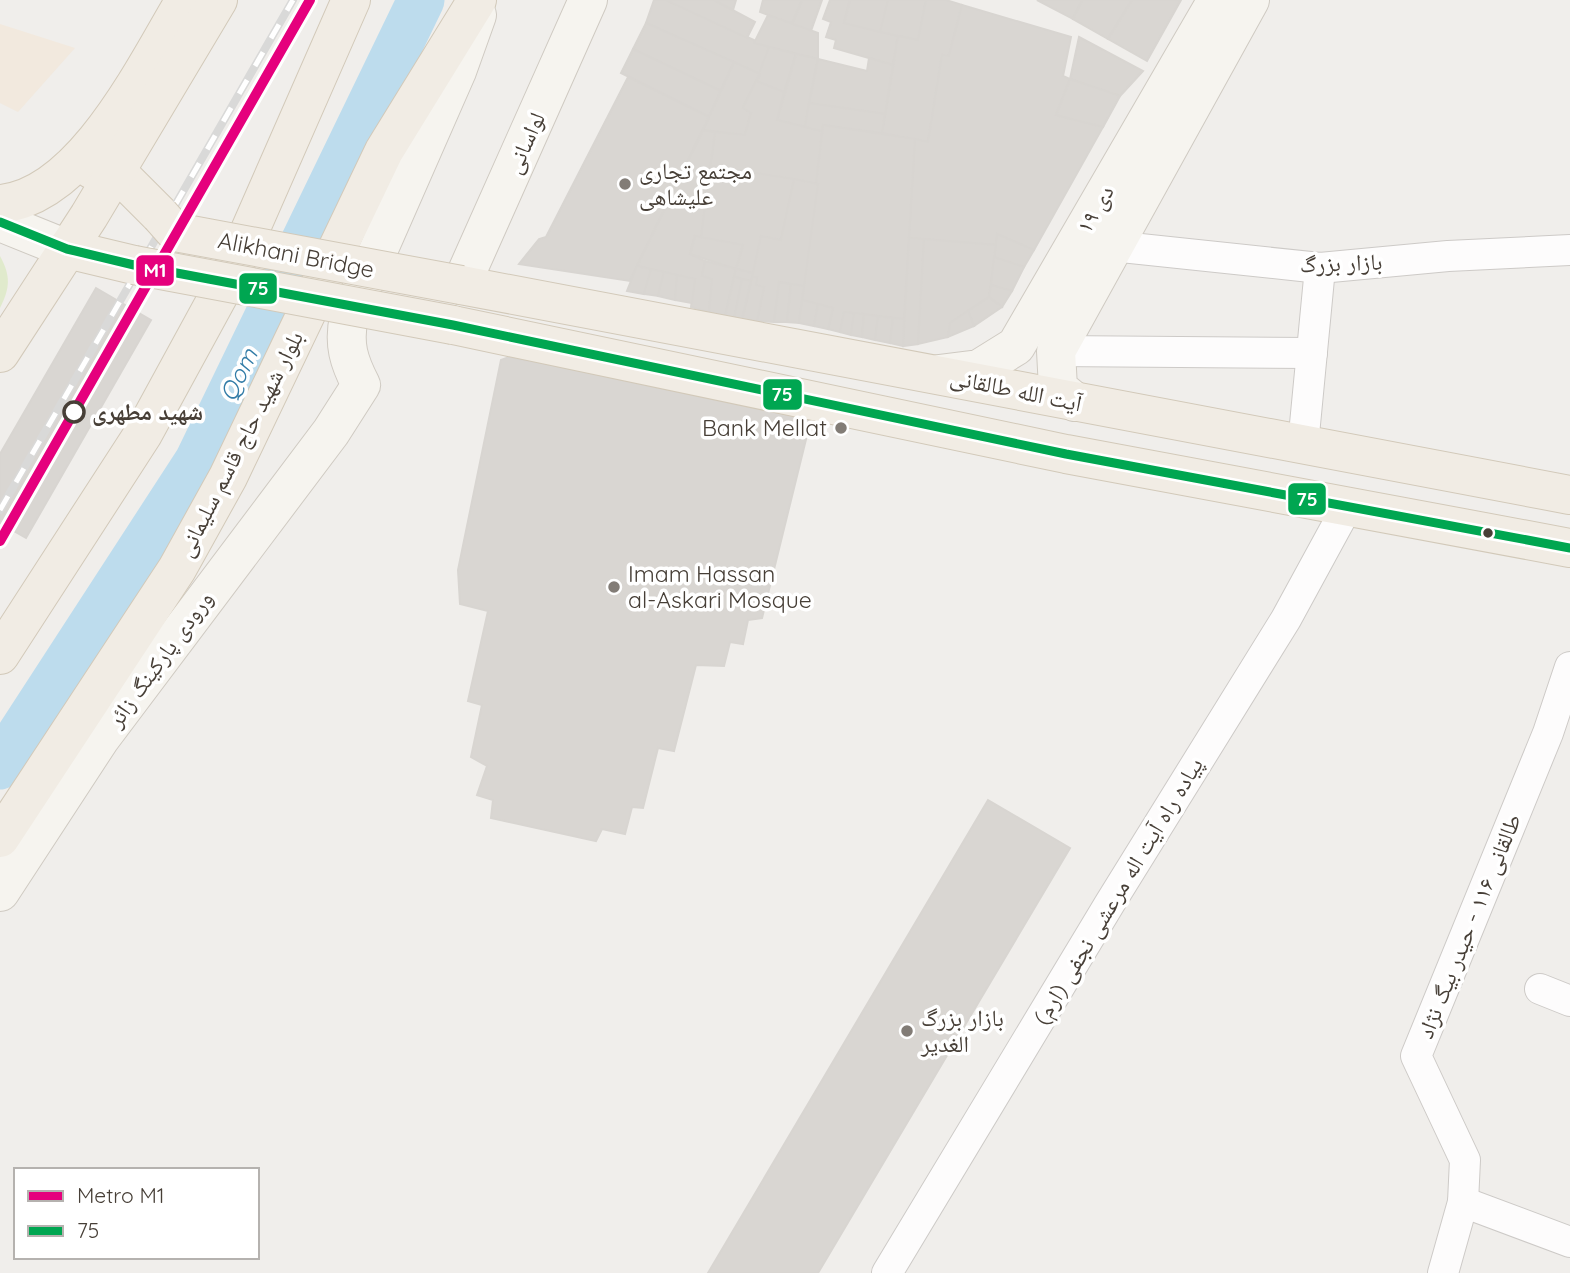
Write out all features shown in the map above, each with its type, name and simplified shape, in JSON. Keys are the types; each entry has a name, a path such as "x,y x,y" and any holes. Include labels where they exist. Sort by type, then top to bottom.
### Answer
{"main road":[{"path":"0,353 89,216 101,163 185,0"},
{"path":"0,204 13,203 101,163 218,0"},
{"path":"0,655 143,434 233,269 351,0"},
{"name":"بلوار شهید حاج قاسم سلیمانی","path":"0,838 183,557 228,477 383,151 477,0"},
{"name":"ورودی پارکینگ زائر","path":"0,892 100,739 331,432 361,386 347,352 345,337 349,317 457,71 483,0"},
{"name":"لواسانی","path":"461,285 588,0"},
{"name":"۱۹ دی","path":"939,374 979,369 1016,346 1217,0"},
{"name":"۱۹ دی","path":"1056,351 1250,0"},
{"name":"Alikhani Bridge","path":"101,163 160,215 175,232 461,285"},
{"path":"0,222 68,249"},
{"name":"Alikhani Bridge","path":"68,249 134,265 453,326 1066,454 1347,507"},
{"name":"آیت الله طالقانی","path":"461,285 1570,495"},
{"path":"1056,351 1058,388 1075,402"},
{"path":"1347,507 1570,548"}],"street":[{"name":"بازار بزرگ","path":"1112,246 1320,268 1448,256 1570,250"},
{"path":"1303,445 1320,268"},
{"path":"1056,351 1312,353"},
{"name":"پیاده راه آیت اله مرعشی نجفی (ارم)","path":"887,1273 1110,903 1286,619 1347,507"},
{"name":"طالقانی ۱۱۶ - حیدر بیگ نژاد","path":"1464,1193 1465,1160 1416,1056 1548,733 1570,667"},
{"path":"1540,989 1570,1001"},
{"path":"1443,1273 1464,1193 1570,1242"}],"shaded area":[{"path":"0,24 75,48 18,112 0,103"}],"green space":[{"path":"0,256 8,282 0,308"}],"building":[{"path":"654,0 666,0 769,47 760,74 646,23"},
{"path":"666,0 714,0 755,22 747,38"},
{"path":"714,0 736,0 733,10"},
{"path":"763,0 802,0 792,24 760,12"},
{"path":"802,0 822,0 811,31 792,24"},
{"path":"830,0 850,0 844,23 898,36 893,65 834,48 836,40 826,37 831,22 823,19"},
{"path":"850,0 888,0 880,32 844,23"},
{"path":"888,0 926,0 918,40 880,32"},
{"path":"926,0 946,0 962,5 949,56 942,55 928,142 882,133 898,36 918,40"},
{"path":"1037,0 1082,0 1073,19"},
{"path":"1082,0 1132,0 1108,39 1073,19"},
{"path":"1132,0 1181,0 1147,61 1108,39"},
{"path":"962,5 1071,37 1063,76 1070,79 1056,115 1103,127 1034,250 997,234 996,245 909,238 915,139 928,142 942,55 949,56"},
{"path":"768,15 818,33 818,59 754,43"},
{"path":"646,23 734,62 721,91 633,49"},
{"path":"1079,37 1143,71 1120,96 1070,79"},
{"path":"769,47 796,54 784,92 756,81"},
{"path":"633,49 721,91 709,117 621,73"},
{"path":"796,54 818,59 805,127 777,120"},
{"path":"869,58 893,65 885,114 809,103 818,59 867,71"},
{"path":"734,62 760,74 743,108 751,113 745,135 703,130"},
{"name":"مجتمع تجاری علیشاهی","path":"628,77 709,117 630,281 519,264 539,239 546,237"},
{"path":"1070,79 1120,96 1103,127 1056,115"},
{"path":"756,81 784,92 777,120 822,131 818,184 710,166 715,132 745,135 751,113 743,108"},
{"path":"809,103 885,114 882,133 823,125 822,131 805,127"},
{"path":"823,125 915,139 904,319 844,312 840,332 828,329 833,308 802,300"},
{"path":"703,130 715,132 701,238 695,236 690,254 705,261 702,276 712,279 709,312 691,307 695,279 637,266"},
{"path":"710,166 794,179 781,240 761,236 753,273 736,269 743,245 701,238"},
{"path":"794,179 818,184 804,286 779,282 774,322 757,321 764,287 756,285 757,277 752,277 761,236 781,240"},
{"path":"997,234 1034,250 1024,267 994,257"},
{"path":"695,236 743,245 736,269 690,254"},
{"path":"909,238 924,239 918,344 903,346"},
{"path":"924,239 996,245 989,297 950,323 948,337 918,344"},
{"path":"994,257 1024,267 1012,291 991,285"},
{"path":"705,261 736,269 725,317 709,312 712,279 702,276"},
{"path":"637,266 651,269 644,294 627,291"},
{"path":"651,269 664,272 658,296 644,294"},
{"path":"736,269 753,273 751,281 734,277"},
{"path":"664,272 677,275 675,300 658,296"},
{"path":"677,275 695,279 692,303 675,300"},
{"path":"734,277 742,279 734,319 725,317"},
{"path":"752,277 757,277 756,285 764,287 757,321 742,320"},
{"path":"742,279 751,281 742,320 734,319"},
{"path":"779,282 791,284 787,322 774,322"},
{"path":"791,284 804,286 799,323 787,322"},
{"path":"991,285 1012,291 1002,307 989,297"},
{"name":"شهید مطهری","path":"96,288 151,320 26,538 0,523 0,454"},
{"path":"989,297 1002,307 974,326 968,311"},
{"path":"802,300 818,304 814,326 799,323"},
{"path":"818,304 833,308 828,329 814,326"},
{"path":"968,311 974,326 948,337 950,323"},
{"path":"844,312 854,313 851,335 840,332"},
{"path":"854,313 864,314 862,337 851,335"},
{"path":"864,314 878,316 875,340 862,337"},
{"path":"878,316 893,318 890,343 875,340"},
{"path":"893,318 904,319 903,346 890,343"},
{"name":"Imam Hassan al-Askari Mosque","path":"509,357 812,415 762,618 748,620 743,644 730,642 724,666 696,665 674,751 658,748 643,808 632,807 625,834 602,829 596,841 491,818 493,800 477,795 487,766 471,757 482,705 468,701 488,611 460,604 458,570 501,360"},
{"name":"بازار بزرگ الغدیر","path":"988,800 1070,848 818,1273 708,1273"}],"waterway":[{"name":"Qom","path":"0,766 198,461 421,0"}],"railway":[{"path":"0,510 293,0"}],"metro line":[{"name":"M1","path":"0,541 310,0"}],"transit line":[{"name":"75","path":"0,222 67,249 134,265 453,325 1066,454 1570,548"}],"place":[{"name":"مجتمع تجاری علیشاهی","path":"625,184"},
{"name":"شهید مطهری","path":"74,412"},
{"name":"Bank Mellat","path":"841,428"},
{"name":"Imam Hassan al-Askari Mosque","path":"614,587"},
{"name":"بازار بزرگ الغدیر","path":"907,1031"}]}
